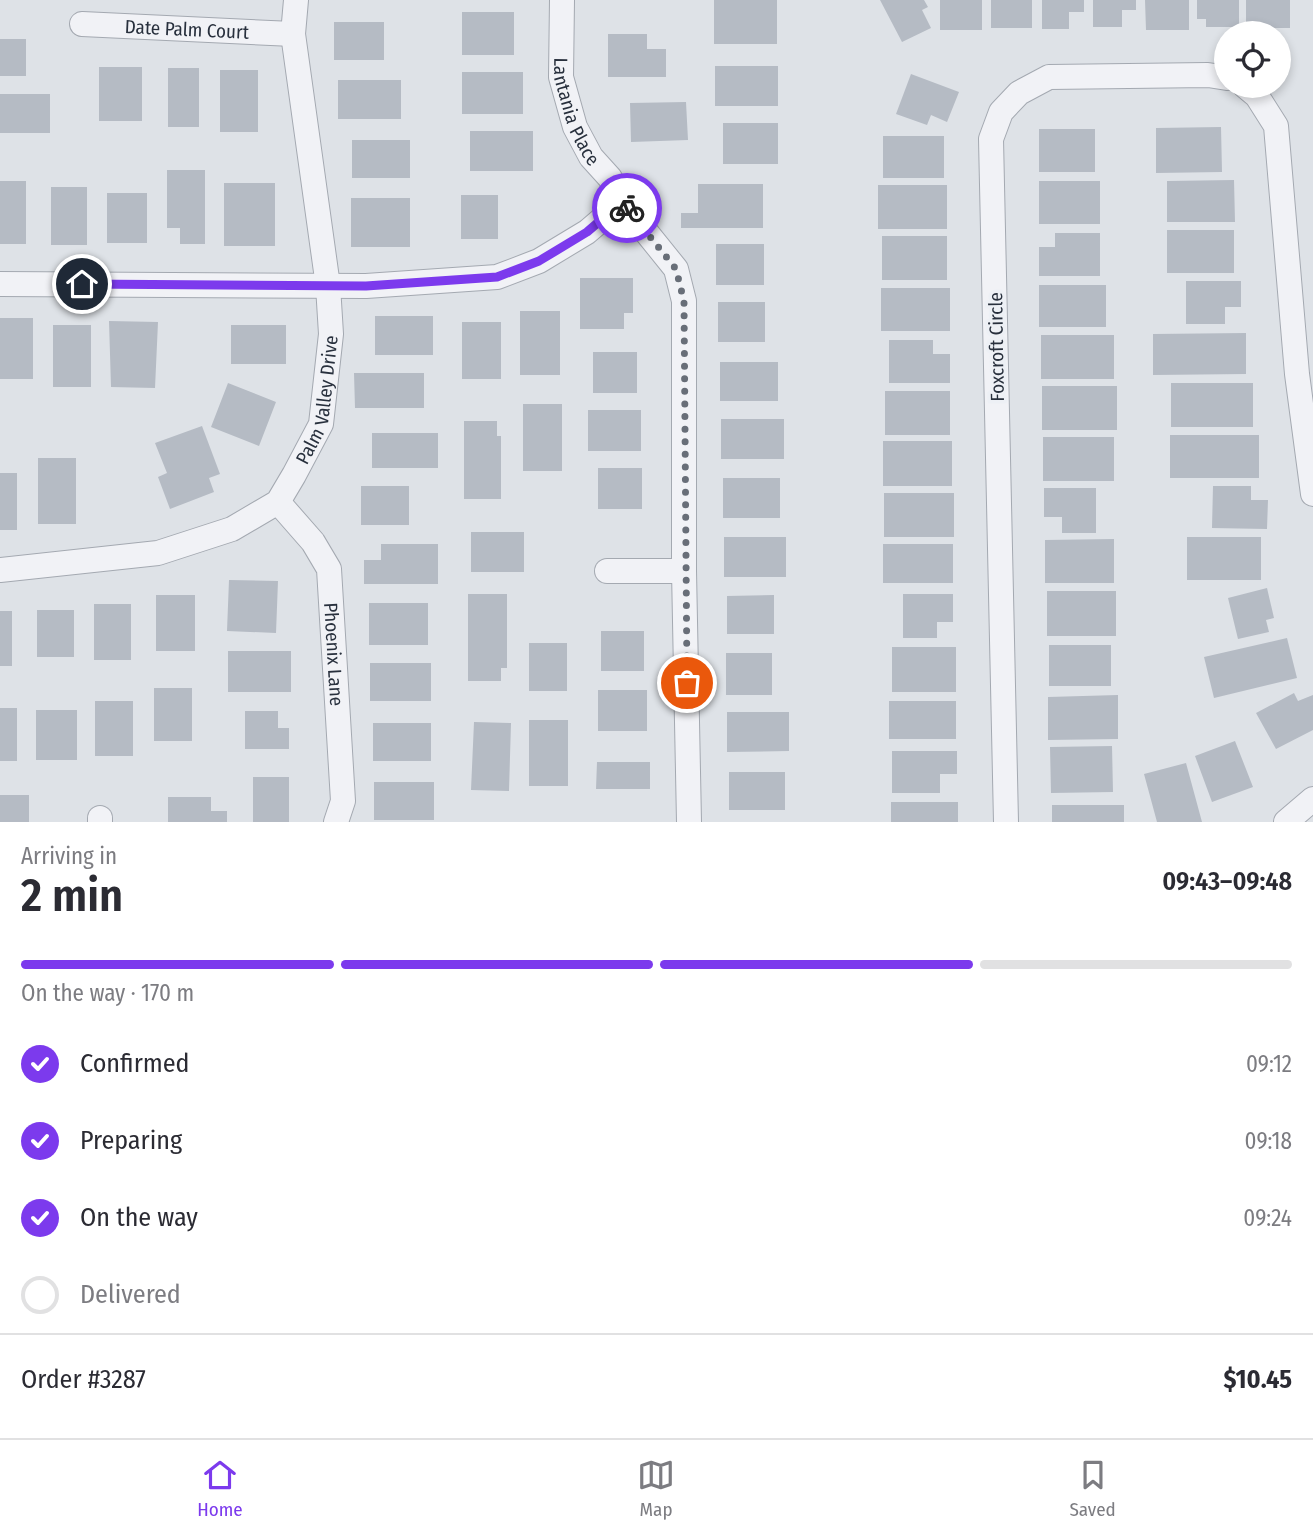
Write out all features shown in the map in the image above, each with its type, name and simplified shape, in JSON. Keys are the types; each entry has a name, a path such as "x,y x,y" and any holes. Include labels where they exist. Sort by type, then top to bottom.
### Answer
{"street":[{"name":"Palm Valley Drive","path":"278,502 321,424 331,334 328,286 293,34 296,0"},
{"name":"Lantania Place","path":"562,0 561,77 575,127 591,157 610,178 622,202 676,269 684,301 684,571 690,822"},
{"name":"Date Palm Court","path":"82,24 293,34"},
{"name":"Foxcroft Circle","path":"1006,822 991,139 1001,112 1019,93 1049,77 1214,76"},
{"path":"1258,98 1276,126 1297,374 1313,494"},
{"path":"0,284 328,286 441,283 497,277 539,261 587,232 622,202"},
{"path":"0,570 158,553 232,529 278,502"},
{"name":"Phoenix Lane","path":"278,502 313,542 329,569 343,801 336,822"},
{"path":"607,571 684,571"},
{"path":"1286,822 1313,799"}],"building":[{"path":"714,0 777,0 777,44 714,44"},
{"path":"880,0 924,0 928,7 922,10 931,28 902,42"},
{"path":"940,0 982,0 982,30 940,30"},
{"path":"991,0 1032,0 1032,28 991,28"},
{"path":"1042,0 1084,0 1084,12 1069,12 1069,29 1042,29"},
{"path":"1093,0 1136,0 1136,10 1122,10 1122,27 1093,27"},
{"path":"1145,0 1189,0 1189,30 1146,30"},
{"path":"1197,0 1239,0 1239,21 1214,21 1214,27 1206,27 1206,19 1197,19"},
{"path":"1246,0 1290,0 1290,21 1246,21"},
{"path":"462,12 514,12 514,55 462,55"},
{"path":"334,22 384,22 384,60 334,60"},
{"path":"608,34 647,34 647,49 666,49 666,77 608,77"},
{"path":"0,39 26,39 26,76 0,76"},
{"path":"715,66 778,66 778,106 715,106"},
{"path":"99,67 142,67 142,121 99,121"},
{"path":"168,68 199,68 199,127 168,127"},
{"path":"220,70 258,70 258,132 220,132"},
{"path":"462,72 523,72 523,114 462,114"},
{"path":"911,74 959,92 947,122 931,115 927,125 896,114"},
{"path":"338,80 401,80 401,119 338,119"},
{"path":"0,94 50,94 50,133 0,133"},
{"path":"686,102 688,140 631,142 630,103"},
{"path":"723,123 778,123 778,164 723,164"},
{"path":"1221,127 1222,172 1156,173 1156,128"},
{"path":"1039,129 1095,129 1095,172 1039,172"},
{"path":"470,131 533,131 533,171 470,171"},
{"path":"883,136 944,136 944,178 883,178"},
{"path":"352,140 410,140 410,178 352,178"},
{"path":"167,170 205,170 205,244 180,244 180,228 167,228"},
{"path":"1234,180 1235,222 1167,222 1167,181"},
{"path":"0,181 26,181 26,244 0,244"},
{"path":"1039,181 1100,181 1100,224 1039,224"},
{"path":"224,183 275,183 275,246 224,246"},
{"path":"698,184 763,184 763,228 681,228 681,213 698,213"},
{"path":"878,185 947,185 947,229 878,229"},
{"path":"51,187 87,187 87,245 51,245"},
{"path":"107,193 147,193 147,243 107,243"},
{"path":"461,195 498,195 498,239 461,239"},
{"path":"351,198 410,198 410,247 351,247"},
{"path":"1167,230 1234,230 1234,273 1167,273"},
{"path":"1055,233 1100,233 1100,276 1039,276 1039,247 1055,247"},
{"path":"882,236 947,236 947,280 882,280"},
{"path":"716,244 764,244 764,285 716,285"},
{"path":"580,278 633,278 633,313 624,313 624,329 580,329"},
{"path":"1186,281 1241,281 1241,307 1225,307 1225,324 1186,324"},
{"path":"1039,285 1106,285 1106,327 1039,327"},
{"path":"881,288 950,288 950,331 881,331"},
{"path":"718,302 765,302 765,342 718,342"},
{"path":"520,311 560,311 560,375 520,375"},
{"path":"375,316 433,316 433,355 375,355"},
{"path":"0,318 33,318 33,379 0,379"},
{"path":"109,321 158,322 155,388 111,387"},
{"path":"462,322 501,322 501,379 462,379"},
{"path":"53,325 91,325 91,387 53,387"},
{"path":"231,325 286,325 286,364 231,364"},
{"path":"1246,333 1246,374 1153,375 1153,334"},
{"path":"1041,335 1114,335 1114,379 1041,379"},
{"path":"889,340 933,340 933,354 950,354 950,383 889,383"},
{"path":"593,352 637,352 637,393 593,393"},
{"path":"720,362 778,362 778,401 720,401"},
{"path":"354,373 424,373 424,408 355,408"},
{"path":"228,383 276,402 259,446 211,427"},
{"path":"1171,383 1253,383 1253,427 1171,427"},
{"path":"1042,386 1117,386 1117,430 1042,430"},
{"path":"885,391 950,391 950,435 885,435"},
{"path":"523,404 562,404 562,471 523,471"},
{"path":"588,410 641,410 641,451 588,451"},
{"path":"721,419 784,419 784,459 721,459"},
{"path":"464,421 497,421 497,436 501,436 501,499 464,499"},
{"path":"202,426 220,474 209,478 214,492 170,509 158,477 167,473 155,443"},
{"path":"372,433 438,433 438,468 372,468"},
{"path":"1170,435 1259,435 1259,478 1170,478"},
{"path":"1043,437 1114,437 1114,481 1043,481"},
{"path":"883,441 952,441 952,486 883,486"},
{"path":"38,458 76,458 76,524 38,524"},
{"path":"598,468 642,468 642,509 598,509"},
{"path":"0,473 17,473 17,530 0,530"},
{"path":"723,478 780,478 780,518 723,518"},
{"path":"361,486 409,486 409,525 361,525"},
{"path":"1213,486 1251,486 1251,500 1268,500 1267,529 1212,528"},
{"path":"1044,488 1096,488 1096,533 1062,533 1062,517 1044,517"},
{"path":"884,493 954,493 954,537 884,537"},
{"path":"471,532 524,532 524,572 471,572"},
{"path":"724,537 786,537 786,577 724,577"},
{"path":"1187,537 1261,537 1261,580 1187,580"},
{"path":"1114,539 1114,583 1045,583 1045,540"},
{"path":"381,544 438,544 438,584 364,584 364,560 381,560"},
{"path":"883,544 953,544 953,583 883,583"},
{"path":"229,580 278,581 276,633 227,631"},
{"path":"1267,588 1274,618 1266,620 1269,632 1238,639 1228,598"},
{"path":"1047,591 1116,591 1116,636 1047,636"},
{"path":"468,594 507,594 507,668 501,668 501,681 468,681"},
{"path":"903,594 953,594 953,622 937,622 937,638 903,638"},
{"path":"156,595 195,595 195,651 156,651"},
{"path":"774,595 774,634 727,634 727,596"},
{"path":"369,603 428,603 428,645 369,645"},
{"path":"94,604 131,604 131,660 94,660"},
{"path":"37,610 74,610 74,657 37,657"},
{"path":"0,611 12,611 12,666 0,666"},
{"path":"601,631 644,631 644,671 601,671"},
{"path":"1287,638 1297,678 1214,698 1204,657"},
{"path":"529,643 567,643 567,691 529,691"},
{"path":"1049,645 1111,645 1111,686 1049,686"},
{"path":"892,647 956,647 956,692 892,692"},
{"path":"228,651 291,651 291,692 228,692"},
{"path":"726,653 772,653 772,695 726,695"},
{"path":"370,663 431,663 431,701 370,701"},
{"path":"154,688 192,688 192,741 154,741"},
{"path":"598,690 647,690 647,731 598,731"},
{"path":"1294,693 1298,701 1313,695 1313,730 1276,749 1256,713"},
{"path":"1118,695 1118,739 1048,740 1048,697"},
{"path":"95,701 133,701 133,756 95,756"},
{"path":"889,701 956,701 956,739 889,739"},
{"path":"0,708 17,708 17,761 0,761"},
{"path":"36,710 77,710 77,760 36,760"},
{"path":"245,711 278,711 278,728 289,728 289,749 245,749"},
{"path":"727,712 789,712 789,751 727,752"},
{"path":"529,720 568,720 568,786 529,786"},
{"path":"474,722 511,723 509,791 471,790"},
{"path":"373,723 431,723 431,761 373,761"},
{"path":"1235,741 1253,787 1212,802 1195,756"},
{"path":"1112,746 1113,792 1051,793 1050,747"},
{"path":"892,751 957,751 957,774 940,774 940,793 892,793"},
{"path":"597,762 650,762 650,789 596,789"},
{"path":"1186,763 1202,822 1157,822 1144,774"},
{"path":"729,772 785,772 785,810 729,810"},
{"path":"253,777 289,777 289,822 253,822"},
{"path":"374,782 434,782 434,820 374,820"},
{"path":"0,795 29,795 29,822 0,822"},
{"path":"168,797 211,797 211,811 227,811 227,822 168,822"},
{"path":"891,802 958,802 958,822 891,822"},
{"path":"1052,805 1124,805 1124,822 1052,822"}],"way so far":[{"path":"627,208 676,269 684,301 684,571 687,683"}],"route":[{"path":"82,284 366,286 441,283 497,277 539,261 587,232 622,202 627,208"}]}
